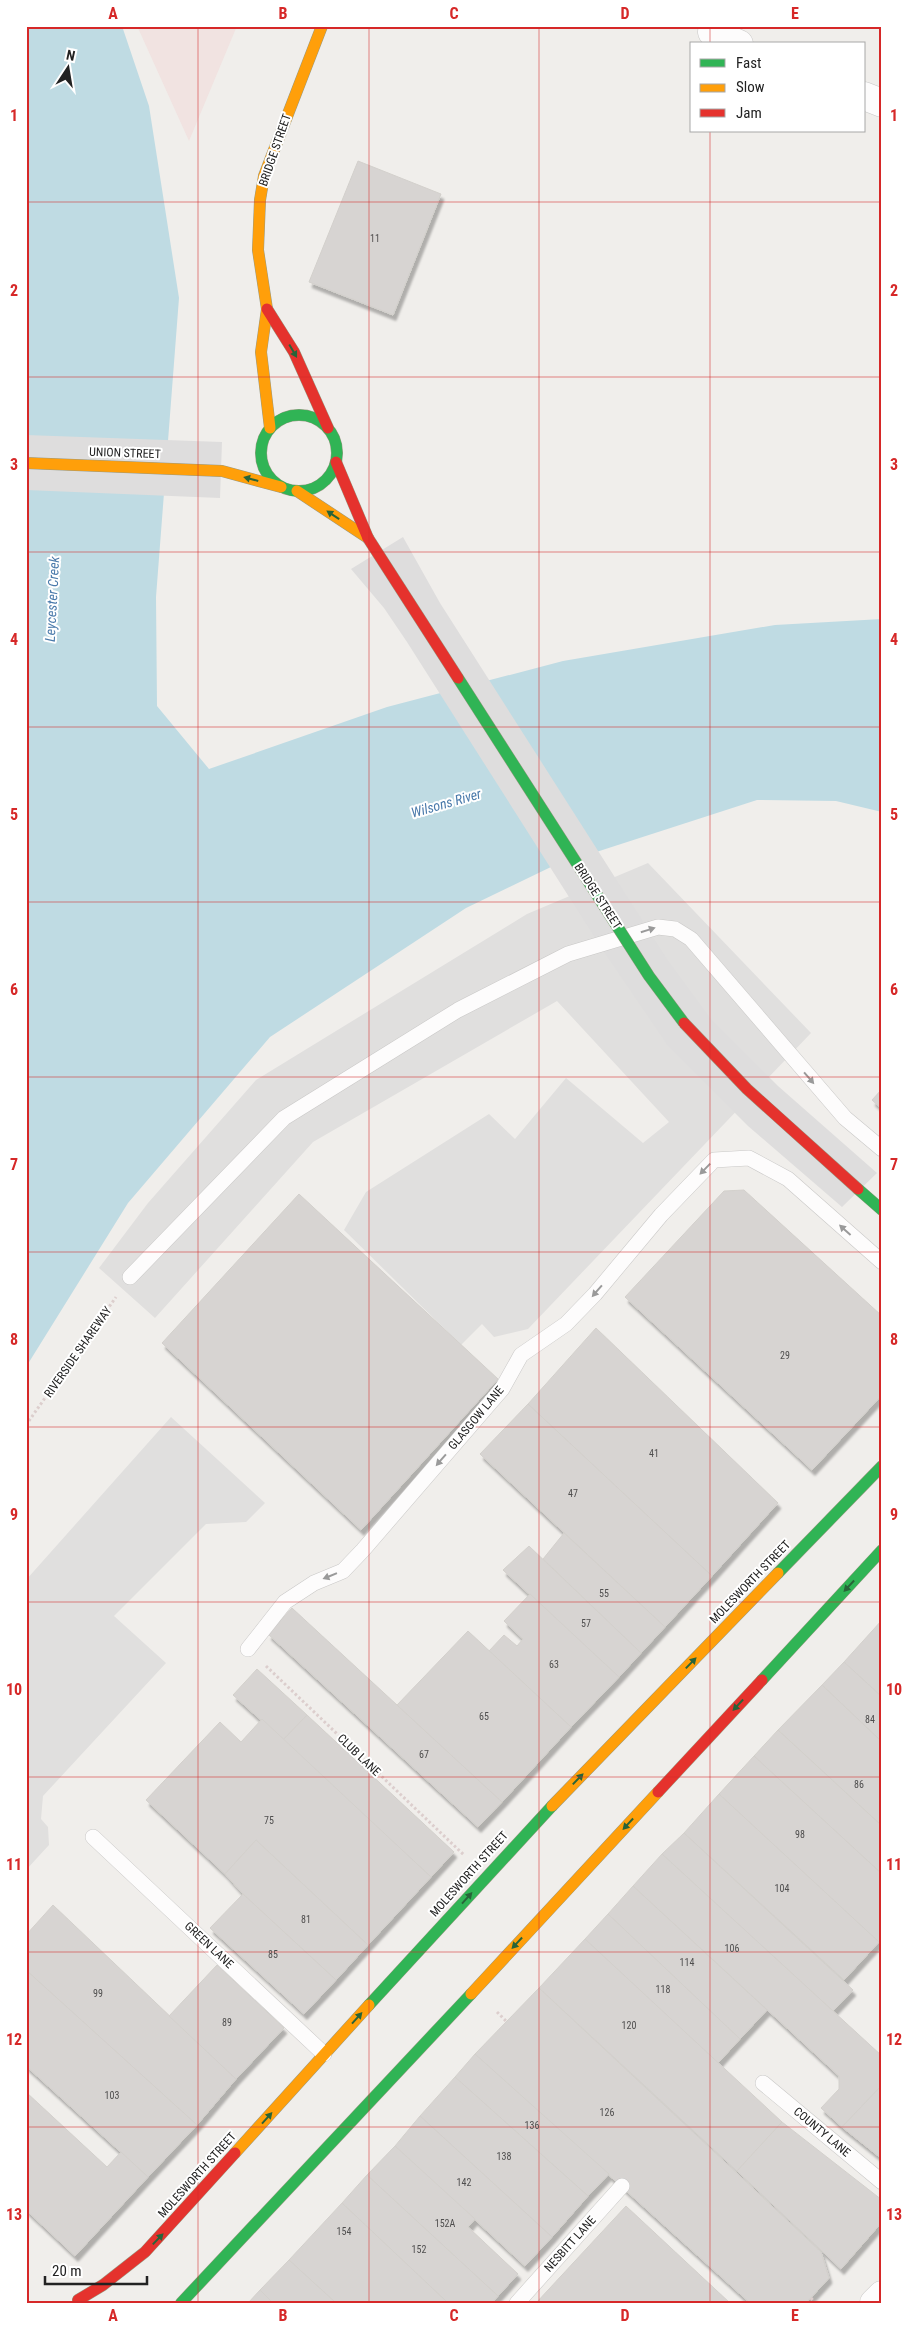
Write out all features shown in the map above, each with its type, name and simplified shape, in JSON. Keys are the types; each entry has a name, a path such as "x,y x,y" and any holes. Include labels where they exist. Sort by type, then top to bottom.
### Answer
{"street":[{"name":"BRIDGE STREET","path":"270,428 261,352 267,310 258,250 260,200 264,176 322,26"},
{"path":"709,28 735,42"},
{"path":"866,97 882,103"},
{"name":"BRIDGE STREET","path":"267,310 294,352 328,428"},
{"path":"298,415 319,420 328,428 336,444 336,462 326,480 308,490 298,491 280,487 264,470 257,449 270,428 277,421 298,415"},
{"path":"222,471 237,461"},
{"name":"BRIDGE STREET","path":"336,462 368,538 649,976 687,1025 734,1074 784,1124 882,1210"},
{"name":"UNION STREET","path":"26,463 222,471 280,487"},
{"name":"BRIDGE STREET","path":"298,491 368,538"},
{"name":"MOLESWORTH STREET","path":"95,2303 72,2300 104,2285 145,2252 522,1837 882,1466"},
{"path":"181,2303 366,2108 882,1550"},
{"path":"874,2303 882,2295"}],"lane":[{"path":"130,1278 284,1118 458,1010 568,954 658,927 675,929 691,940 845,1118 882,1148"},
{"name":"GLASGOW LANE","path":"248,1649 285,1602 314,1582 343,1571 502,1389 521,1356 566,1324 595,1294 662,1215 714,1160 750,1158 788,1179 882,1262"},
{"name":"GREEN LANE","path":"93,1837 324,2054"},
{"name":"COUNTY LANE","path":"763,2083 882,2182"},
{"name":"NESBITT LANE","path":"517,2303 622,2186"}],"path":[{"name":"RIVERSIDE SHAREWAY","path":"26,1426 130,1278"},
{"name":"CLUB LANE","path":"248,1649 470,1861"},
{"path":"811,2298 815,2303"}],"shaded area":[{"path":"137,26 237,26 189,141 138,28"},
{"path":"648,863 811,1033 528,1329 494,1337 482,1324 461,1345 344,1230 366,1192 489,1114 515,1139 566,1078 643,1143 669,1122 557,1001 313,1142 155,1318 99,1268 148,1203 256,1080 527,914"},
{"path":"171,1417 265,1503 246,1522 206,1524 114,1616 166,1663 43,1796 41,1819 48,1827 49,1845 26,1870 26,1580"}],"water":[{"path":"26,26 122,26 149,106 179,298 156,597 157,706 209,769 387,707 563,661 775,625 882,619 882,812 836,801 757,800 553,866 466,908 270,1037 128,1203 26,1367"}],"pier":[{"path":"26,435 222,442 220,498 26,490"},
{"path":"403,537 440,603 667,959 711,1019 778,1086 877,1173 842,1207 748,1126 668,1046 604,952 407,642 384,608 351,569"}],"building":[{"path":"358,161 441,194 393,315 309,282"},
{"path":"882,1089 882,1109 872,1100"},
{"path":"744,1190 882,1316 882,1395 812,1470 625,1297 724,1191"},
{"path":"299,1194 498,1379 361,1530 162,1343"},
{"path":"596,1328 778,1503 712,1576 528,1404"},
{"path":"528,1404 712,1576 665,1627 480,1454"},
{"path":"564,1533 665,1627 641,1653 543,1559"},
{"path":"529,1546 641,1653 619,1677 503,1570"},
{"path":"530,1594 619,1677 571,1727 489,1651 504,1635 517,1646 523,1639 504,1621"},
{"path":"292,1608 502,1802 478,1827 268,1634"},
{"path":"882,1620 882,1697 844,1662"},
{"path":"468,1631 571,1727 502,1802 397,1705"},
{"path":"844,1662 882,1697 882,1742 822,1685"},
{"path":"257,1669 307,1715 283,1740 233,1695"},
{"path":"822,1685 882,1742 882,1826 778,1730"},
{"path":"307,1715 454,1852 431,1877 283,1740"},
{"path":"262,1719 431,1877 368,1945 256,1840 225,1874 146,1800 220,1722 241,1742"},
{"path":"778,1730 882,1826 882,1874 754,1756"},
{"path":"754,1756 882,1874 882,1945 719,1794"},
{"path":"719,1794 879,1942 844,1980 684,1833"},
{"path":"684,1833 853,1990 833,2011 662,1854"},
{"path":"256,1840 368,1945 336,1980 243,1894 225,1874"},
{"path":"662,1854 882,2056 882,2085 842,2127 821,2108 839,2089 839,2076 633,1886"},
{"path":"633,1886 767,2010 740,2039 608,1914"},
{"path":"243,1894 336,1980 304,2014 210,1928"},
{"path":"53,1905 236,2079 197,2125 26,1970 26,1935"},
{"path":"608,1914 740,2039 718,2063 585,1939"},
{"path":"585,1939 782,2122 737,2171 539,1988"},
{"path":"217,1965 284,2028 236,2079 169,2016"},
{"path":"26,1970 197,2125 148,2177 26,2066"},
{"path":"539,1988 821,2252 829,2278 806,2303 750,2303 475,2054"},
{"path":"475,2054 609,2174 588,2196 455,2077"},
{"path":"455,2077 588,2196 552,2237 420,2116"},
{"path":"882,2085 882,2159 842,2127"},
{"path":"26,2092 107,2167 121,2152 148,2177 75,2256 26,2210"},
{"path":"420,2116 552,2237 525,2266 395,2146"},
{"path":"782,2122 882,2200 882,2222 841,2269 737,2171"},
{"path":"395,2146 475,2219 468,2227 518,2274 498,2296 367,2175"},
{"path":"367,2175 498,2296 492,2303 448,2303 342,2203"},
{"path":"342,2203 448,2303 336,2303 289,2260"},
{"path":"626,2206 730,2303 536,2303"},
{"path":"289,2260 336,2303 273,2303 260,2290"},
{"path":"260,2290 273,2303 248,2303"}],"traffic: fast":[{"path":"299,415 314,418 326,426 334,438 337,453 334,468 326,480 314,488 299,491 284,488 272,480 264,468 261,453 264,438 272,426 284,418 299,415"},
{"path":"458,678 649,976 684,1023"},
{"path":"858,1189 882,1210"},
{"path":"778,1573 882,1466"},
{"path":"762,1680 882,1550"},
{"path":"369,2005 552,1806"},
{"path":"181,2303 471,1994"}],"traffic: slow":[{"path":"270,428 261,352 267,309 258,250 260,200 264,176 322,26"},
{"path":"26,463 222,471 281,487"},
{"path":"297,491 368,538"},
{"path":"552,1806 778,1573"},
{"path":"471,1994 658,1792"},
{"path":"235,2153 369,2005"}],"traffic: jam":[{"path":"267,309 294,352 328,428"},
{"path":"336,462 368,538"},
{"path":"368,538 458,678"},
{"path":"684,1023 747,1089 858,1189"},
{"path":"658,1792 762,1680"},
{"path":"78,2300 103,2285 145,2252 235,2153"}],"water label":[{"name":"Leycester Creek","path":"52,599"},
{"name":"Wilsons River","path":"446,803"}]}
